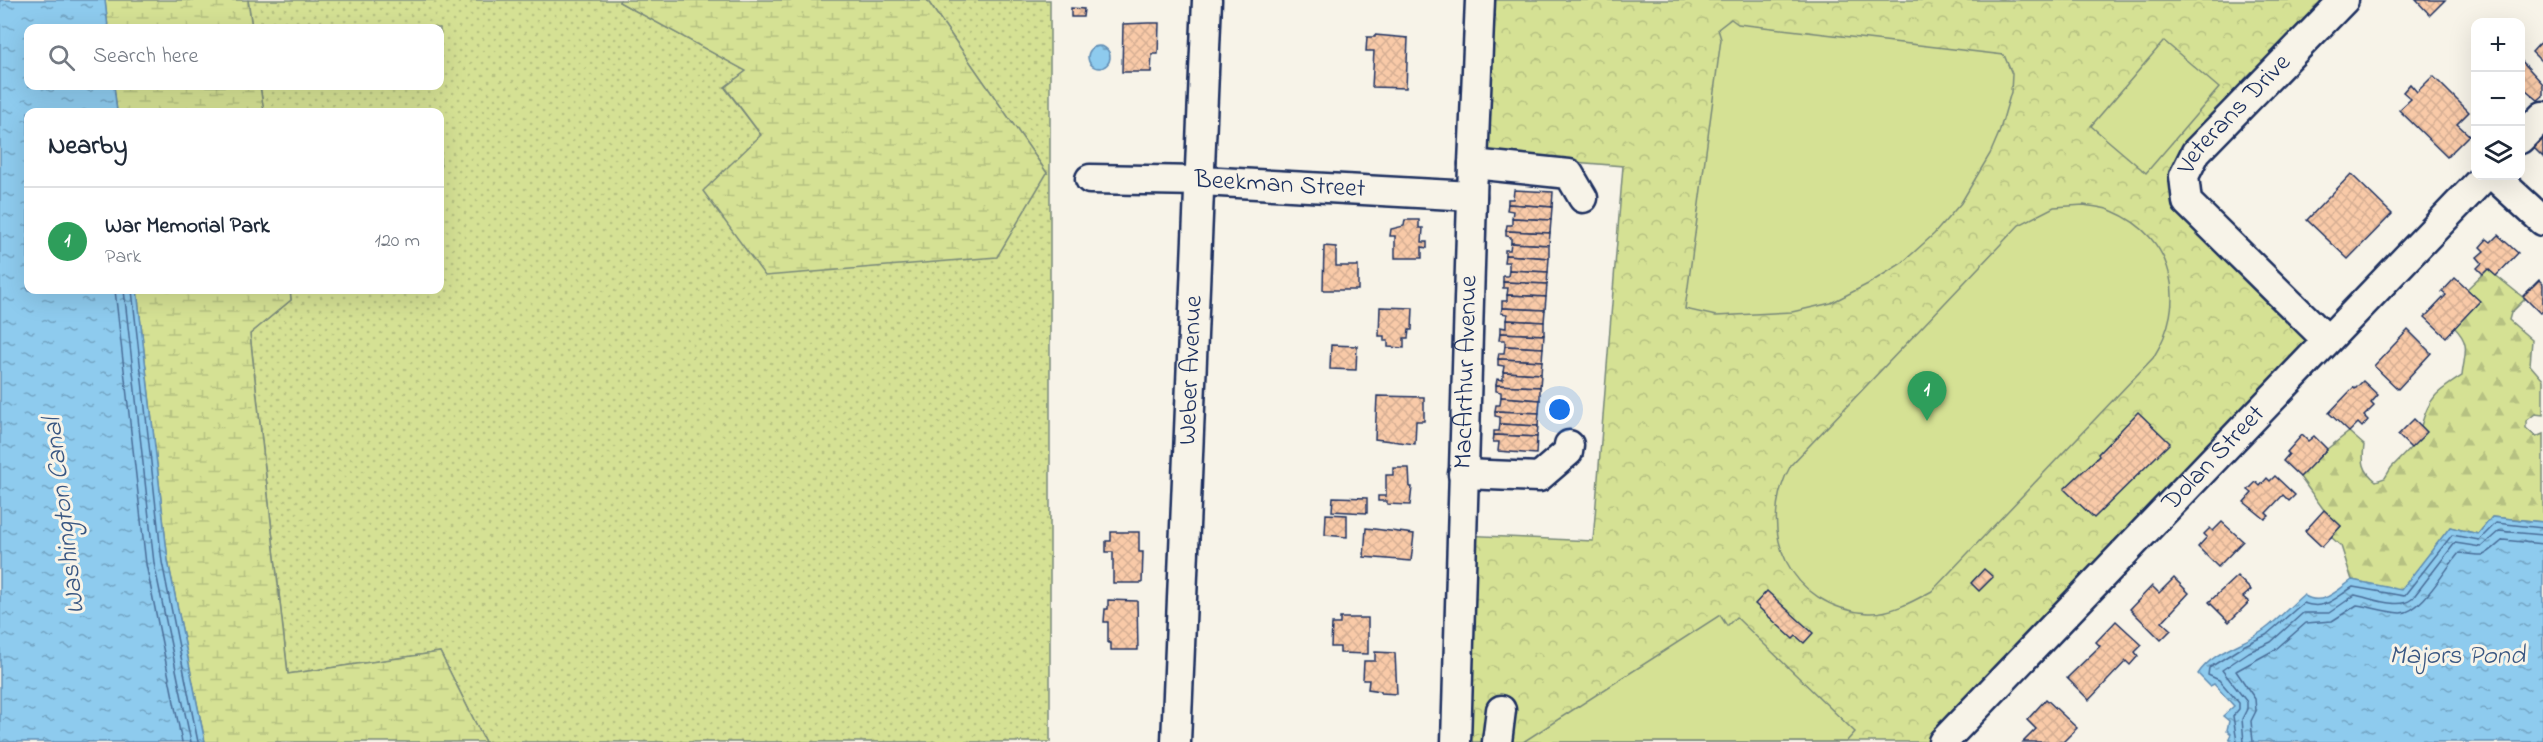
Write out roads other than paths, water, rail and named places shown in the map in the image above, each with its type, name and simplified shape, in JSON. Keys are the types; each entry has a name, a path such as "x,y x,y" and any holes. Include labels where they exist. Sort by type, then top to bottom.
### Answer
{"street":[{"name":"Weber Avenue","path":"1176,742 1207,0"},
{"name":"MacArthur Avenue","path":"1456,742 1480,0"},
{"name":"Veterans Drive","path":"2327,340 2187,202 2184,176 2196,152 2344,0"},
{"path":"2525,134 2543,116"},
{"path":"1473,164 1569,174 1582,198"},
{"name":"Beekman Street","path":"1090,179 1201,181 1472,196"},
{"name":"Dolan Street","path":"1943,742 2481,180"},
{"path":"2498,180 2543,221"},
{"path":"1463,474 1539,477 1568,452 1569,445"},
{"path":"1497,742 1501,710"}],"water":[{"name":"Washington Canal","path":"0,0 105,0 108,24 24,24 24,90 114,90 117,108 24,108 24,294 137,294 168,561 205,742 0,742"},
{"path":"1099,46 1107,49 1110,57 1107,65 1099,68 1091,65 1088,57 1091,49"},
{"name":"Majors Pond","path":"2492,517 2543,522 2543,742 2233,742 2229,738 2231,734 2227,730 2229,721 2223,716 2234,706 2214,684 2210,686 2198,674 2204,666 2220,654 2264,630 2303,595 2322,599 2352,580 2401,590 2450,527 2478,534"}],"place":[{"name":"War Memorial Park","path":"1927,421"}]}
